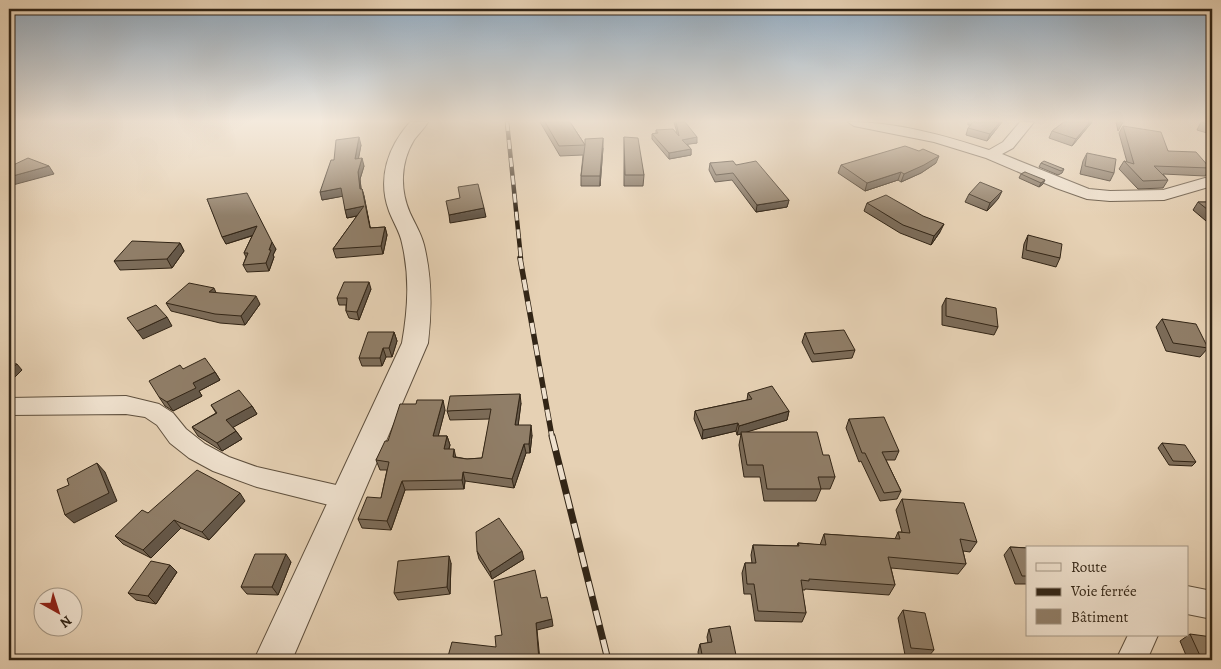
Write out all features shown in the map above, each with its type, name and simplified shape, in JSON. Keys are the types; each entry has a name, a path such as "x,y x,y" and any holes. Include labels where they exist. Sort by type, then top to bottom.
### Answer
{"street":[{"path":"273,660 415,343 421,309 421,283 414,246 394,197 392,181 398,153"},
{"path":"985,153 1087,194 1164,196 1212,181"},
{"path":"9,407 126,405 151,410 165,419 178,436 196,451 221,464 257,477 345,498"},
{"path":"1188,600 1212,605"},
{"path":"1131,660 1143,636"}],"building":[{"path":"335,153 356,153 355,159 362,158 358,172 360,189 362,189 370,228 385,227 381,246 333,249 364,206 345,210 341,188 320,192 331,160 334,160"},
{"path":"584,153 602,153 600,176 581,176"},
{"path":"624,153 640,153 644,175 625,175"},
{"path":"881,153 933,153 939,156 904,174 901,172 867,183 841,165"},
{"path":"1087,153 1116,159 1114,173 1085,166"},
{"path":"1131,153 1197,153 1210,168 1154,166 1168,180 1143,181 1124,161 1134,164"},
{"path":"28,158 49,166 9,177 9,167"},
{"path":"733,161 736,165 756,161 789,200 757,205 733,173 716,175 710,163"},
{"path":"1044,161 1064,169 1061,171 1041,163"},
{"path":"1025,172 1045,180 1041,183 1021,174"},
{"path":"980,182 1002,191 990,203 969,194"},
{"path":"478,184 484,208 449,215 446,201 460,198 458,187"},
{"path":"247,193 272,242 266,263 243,265 248,253 244,253 257,226 222,237 207,199"},
{"path":"886,195 923,216 944,224 934,236 903,225 867,203"},
{"path":"1198,202 1212,202 1212,213"},
{"path":"1028,235 1062,244 1060,258 1026,250"},
{"path":"132,241 180,243 167,259 114,261"},
{"path":"344,282 369,282 357,312 346,311 347,298 337,298"},
{"path":"189,283 214,288 209,292 256,296 241,316 215,314 166,303"},
{"path":"946,298 996,308 998,327 946,316"},
{"path":"156,305 167,317 137,331 127,318"},
{"path":"1162,319 1196,324 1208,348 1173,343"},
{"path":"844,330 855,350 814,354 805,333"},
{"path":"368,332 394,332 389,348 383,348 380,358 359,358"},
{"path":"205,358 215,372 193,383 196,388 167,402 159,397 149,381 180,365 183,369"},
{"path":"9,363 17,364 9,371"},
{"path":"772,386 789,411 739,426 738,423 703,430 695,411 752,399 748,393"},
{"path":"239,390 252,406 226,420 236,431 217,443 192,427 217,413 211,405"},
{"path":"520,394 515,425 531,425 529,444 524,444 512,479 463,472 462,480 402,481 387,521 358,519 367,497 381,498 389,462 376,460 385,441 388,441 400,404 416,404 417,400 443,400 433,436 447,436 444,449 454,449 453,457 467,459 482,458 491,409 447,411 450,396"},
{"path":"884,417 899,451 882,452 901,491 884,493 865,453 862,453 849,419"},
{"path":"741,432 817,432 823,455 829,455 835,477 818,477 821,489 767,489 763,465 747,465"},
{"path":"1162,443 1185,445 1196,462 1173,461"},
{"path":"97,463 109,493 65,515 57,490 69,485 67,479"},
{"path":"197,470 240,493 202,532 174,520 143,550 115,536 142,510 148,513"},
{"path":"902,499 964,503 977,542 960,539 966,564 888,557 895,585 801,580 806,613 758,611 754,584 747,584 745,563 756,563 753,545 799,546 798,543 826,545 824,534 900,539 898,532 910,533"},
{"path":"499,518 522,551 490,572 477,551 476,532"},
{"path":"1010,547 1026,548 1026,576 1022,576"},
{"path":"255,554 286,554 272,587 241,587"},
{"path":"449,556 447,587 394,593 398,561"},
{"path":"151,561 170,565 148,596 128,593"},
{"path":"535,570 541,598 547,597 552,619 536,623 539,660 447,660 452,642 496,647 495,636 502,635 494,581"},
{"path":"903,610 925,613 934,650 911,648"},
{"path":"730,626 737,660 703,660 700,644 712,642 709,629"},
{"path":"1190,634 1212,637 1212,660 1202,660"}],"railway":[{"path":"510,153 521,259"},
{"path":"520,258 552,437"},
{"path":"552,436 608,660"}]}
